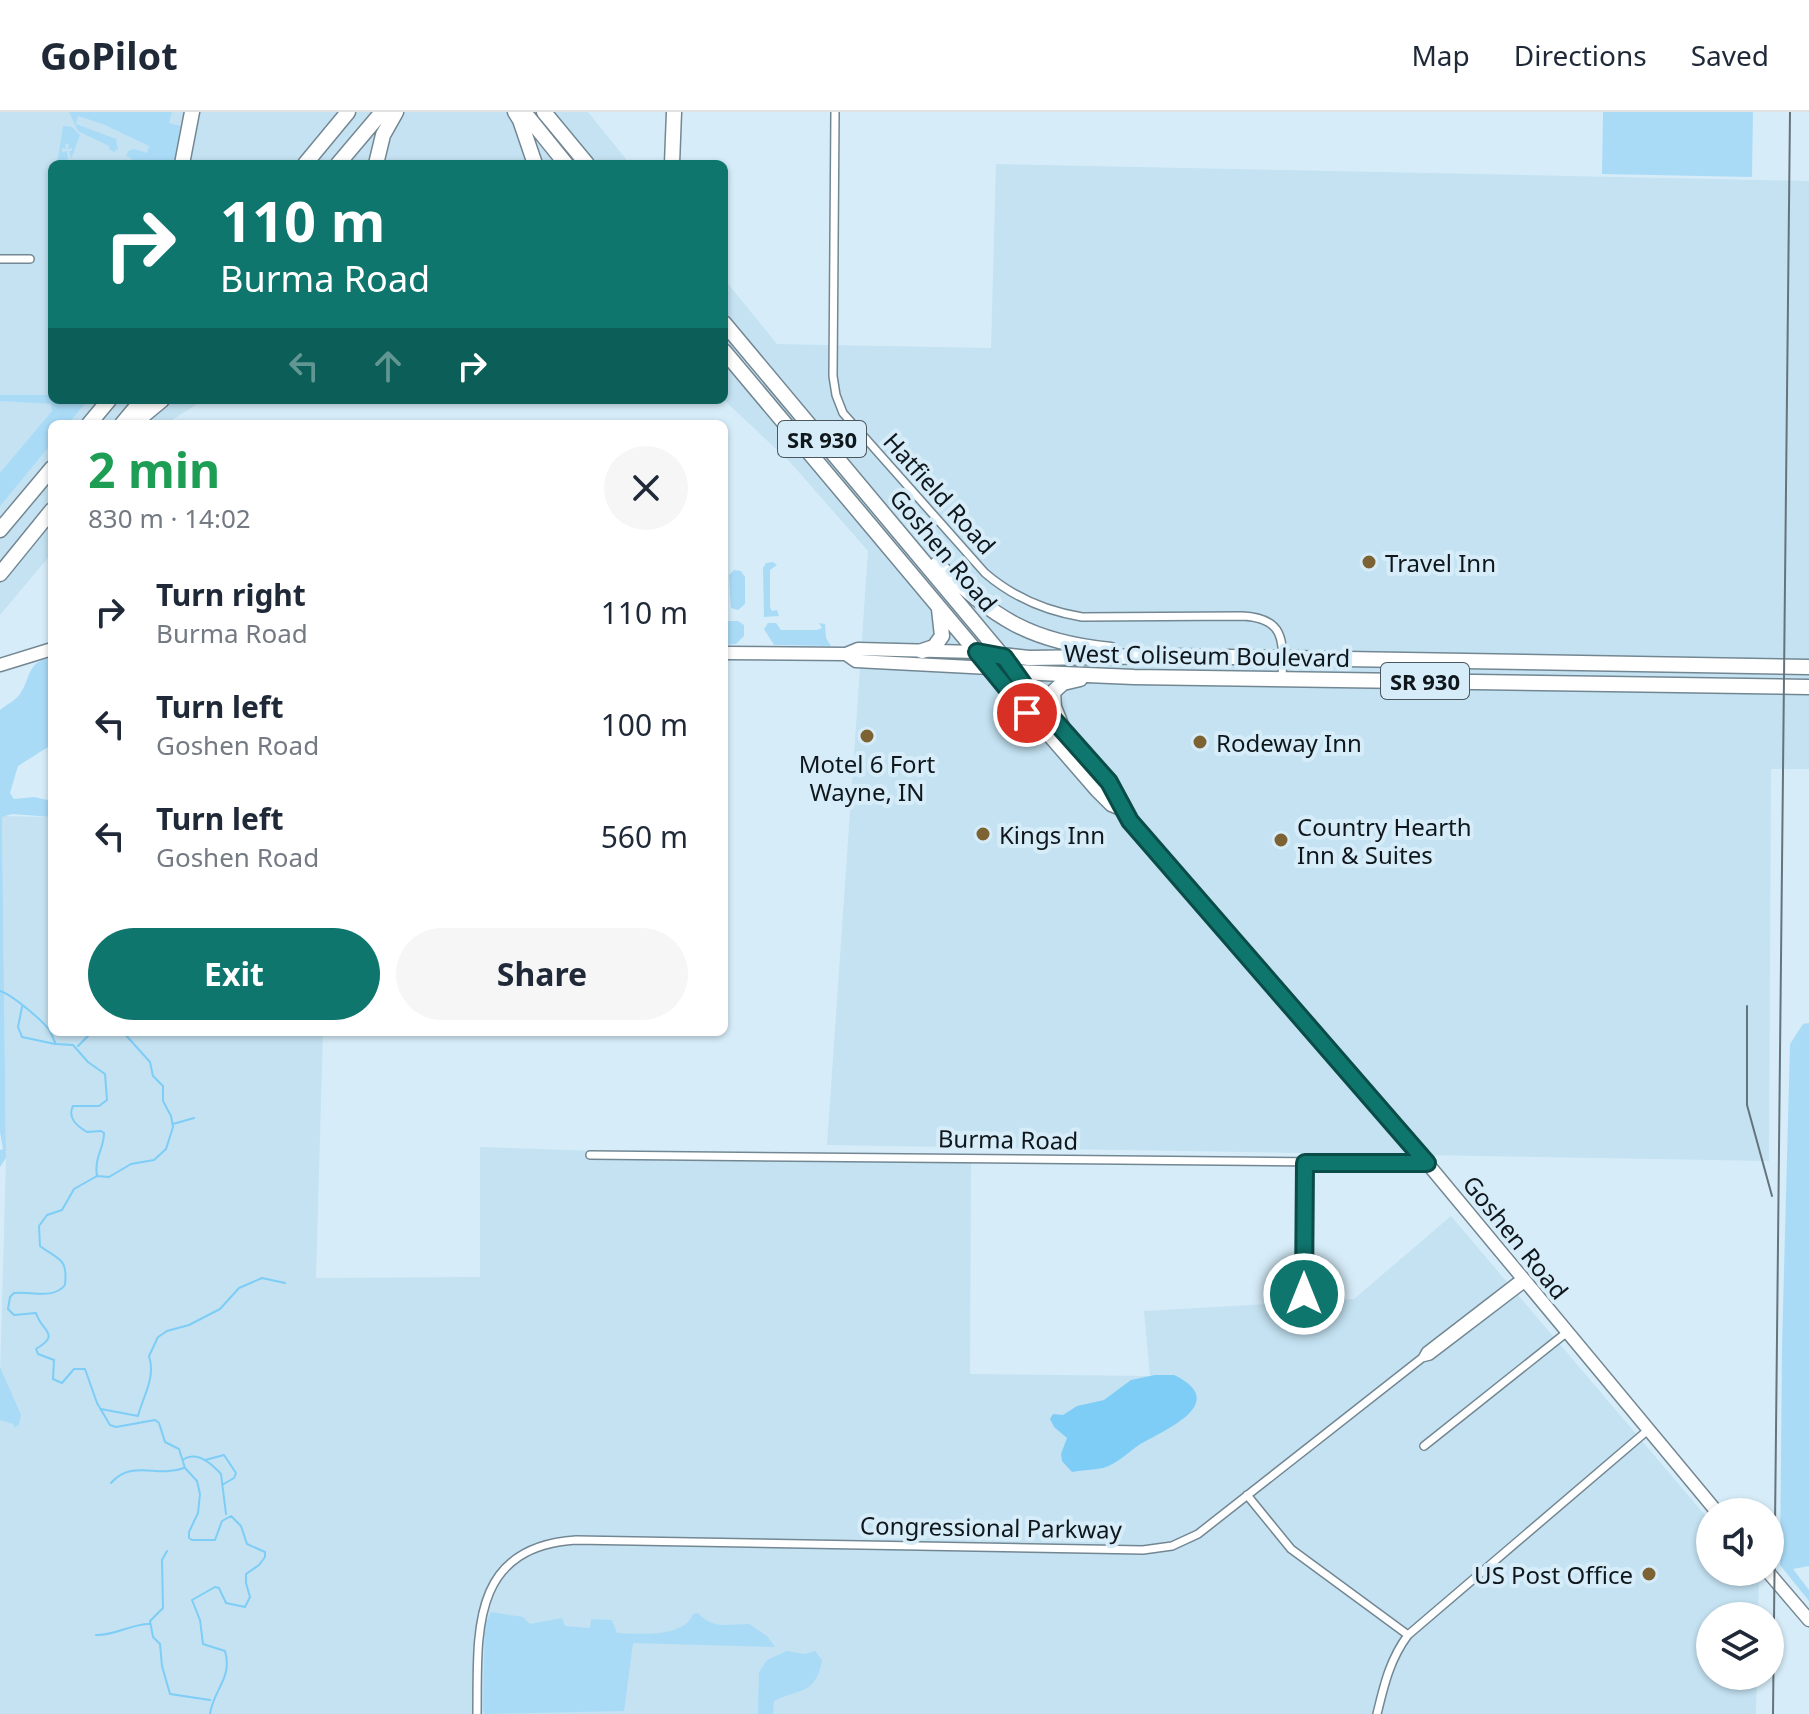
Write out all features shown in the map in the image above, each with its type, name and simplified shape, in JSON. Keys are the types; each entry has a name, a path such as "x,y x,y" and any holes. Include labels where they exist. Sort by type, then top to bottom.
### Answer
{"highway":[{"path":"183,160 192,112"},
{"path":"308,160 348,112"},
{"path":"341,160 382,112"},
{"path":"377,160 383,135 396,112"},
{"path":"515,112 534,160"},
{"path":"524,112 563,160"},
{"path":"544,112 584,160"},
{"path":"672,160 674,112"},
{"path":"728,319 755,358"},
{"name":"Goshen Road","path":"728,328 1015,672"},
{"name":"SR 930","path":"728,356 990,668"},
{"path":"92,420 105,404"},
{"path":"125,420 139,404"},
{"path":"138,420 157,404"},
{"path":"0,530 48,473"},
{"path":"0,574 48,515"},
{"name":"SR 930","path":"889,520 979,604 1021,629 1053,640 1099,649 1171,656"},
{"path":"922,651 934,647 942,636 938,605"},
{"name":"West Coliseum Boulevard","path":"977,652 1004,657 1171,656 1809,667"},
{"name":"West Coliseum Boulevard","path":"990,668 1015,672 1282,680 1809,687"},
{"path":"1062,727 1054,707 1053,692 1063,683 1098,675"}],"main road":[{"name":"West Coliseum Boulevard","path":"728,653 846,654 858,649 977,652"},
{"path":"0,665 48,650"},
{"name":"West Coliseum Boulevard","path":"846,654 856,661 990,668"},
{"name":"Goshen Road","path":"990,668 1097,791 1111,805 1123,810"},
{"name":"Goshen Road","path":"1015,672 1109,782 1123,810 1427,1163 1705,1498"},
{"path":"1780,1586 1809,1620"}],"street":[{"name":"Hatfield Road","path":"835,112 833,376 843,413 985,573 1022,599 1056,612 1082,617 1257,618 1270,622 1278,630 1283,658"},
{"path":"0,259 30,259"},
{"path":"1282,680 1283,658"},
{"name":"Burma Road","path":"590,1155 1427,1163"},
{"path":"1304,1294 1305,1163"},
{"name":"Congressional Parkway","path":"477,1714 481,1614 491,1588 503,1572 533,1550 576,1540 1161,1548 1198,1534 1524,1280"},
{"path":"1424,1446 1566,1333"},
{"path":"1377,1714 1389,1667 1408,1635 1648,1430"},
{"path":"1247,1495 1291,1549 1408,1635"}],"shaded area":[{"path":"0,112 588,112 627,160 48,160 48,404 197,404 172,420 48,420 48,558 0,615"},
{"path":"69,112 172,112 169,123 181,126 176,160 132,160 126,156 128,151 134,149 147,153 149,146 78,116 76,124 116,139 118,149 114,152 109,146 78,131"},
{"path":"1603,112 1753,112 1752,177 1602,174"},
{"path":"63,126 72,127 80,135 71,159 69,151 72,148 68,149 69,144 65,144 66,149 62,148 62,152 67,151 68,159 58,160"},
{"path":"996,164 1809,181 1809,769 1771,769 1769,1161 827,1145 868,551 790,462 728,404 728,284 777,344 991,348"},
{"path":"0,395 48,395 48,404 0,401"},
{"path":"51,404 85,404 71,420 48,420 48,448 0,506 0,473 52,411"},
{"path":"766,563 777,565 770,570 770,607 772,611 777,610 779,616 764,617 763,568"},
{"path":"734,570 741,571 745,577 745,604 738,610 731,608 729,575"},
{"path":"728,621 738,621 744,625 744,636 736,644 728,645"},
{"path":"768,623 776,623 781,630 817,630 822,628 819,623 825,624 826,638 831,646 774,645 764,629"},
{"path":"48,658 48,747 18,766 10,793 14,799 34,797 48,800 48,817 12,814 2,817 6,1158 0,1167 0,1150 3,1149 0,1132 0,710 20,694 34,666"},
{"path":"2,816 48,817 48,1036 323,1036 316,1278 480,1277 480,1147 971,1163 970,1374 1150,1376 1144,1311 1354,1299 1451,1216 1696,1505 1696,1586 1759,1586 1758,1602 1696,1602 1696,1690 1757,1690 1756,1714 0,1714 0,1376 6,1158"},
{"path":"1809,1023 1809,1566 1793,1569 1809,1590 1809,1601 1784,1570 1784,1498 1781,1498 1790,1044 1803,1024"},
{"path":"0,1367 21,1415 15,1428 13,1424 0,1420"},
{"path":"1174,1375 1190,1385 1197,1396 1188,1415 1103,1468 1072,1472 1062,1461 1061,1454 1067,1438 1054,1427 1050,1419 1053,1414 1063,1415 1077,1406 1104,1400 1131,1380"},
{"path":"491,1612 523,1617 530,1624 562,1618 565,1626 590,1628 591,1619 612,1620 617,1633 637,1634 671,1631 698,1613 715,1624 749,1624 767,1636 775,1647 633,1643 624,1711 485,1714 485,1625"},
{"path":"787,1651 805,1654 815,1651 822,1660 816,1679 806,1689 774,1701 773,1714 758,1714 759,1672 767,1660"}],"waterway":[{"path":"0,991 18,1001 48,1029"},
{"path":"22,1007 18,1027 22,1037 55,1044"},
{"path":"52,1036 56,1044 73,1045 88,1062 105,1074 107,1100 99,1106 73,1106 71,1110 74,1121 83,1130 104,1133 97,1176 74,1189 62,1210 47,1215 39,1226 40,1246 63,1264 65,1285 48,1294 14,1293 8,1309 14,1315 36,1313 49,1336 36,1349 38,1354 54,1360 53,1379 62,1383 74,1369 85,1369 97,1403 110,1425 116,1427 155,1420 159,1423 165,1442 179,1449 185,1468 197,1481 200,1494 198,1513 189,1538 215,1540 222,1521 231,1516 241,1526 247,1544 265,1552 259,1565 246,1574 250,1597 245,1607 226,1603 219,1588 215,1587 192,1600 200,1620 203,1644 225,1651 227,1660 225,1676 210,1714"},
{"path":"78,1046 88,1036"},
{"path":"97,1176 109,1177 131,1164 154,1160 166,1149 173,1127 163,1101 163,1086 153,1076 150,1062 127,1036"},
{"path":"173,1124 194,1118"},
{"path":"138,1416 150,1379 149,1356 158,1337 220,1309 239,1288 262,1278 285,1283"},
{"path":"101,1409 138,1416"},
{"path":"205,1460 224,1455 236,1473 234,1478 222,1485"},
{"path":"184,1459 199,1458 221,1474 226,1514"},
{"path":"111,1483 119,1476 136,1470 174,1471 184,1468"},
{"path":"167,1551 162,1560 163,1608 150,1621 153,1637 160,1644 170,1694 210,1700"},
{"path":"96,1635 149,1624"}],"railway":[{"path":"1773,1714 1790,112"},
{"path":"1747,1006 1747,1105 1772,1196"}],"place":[{"name":"Travel Inn","path":"1369,562"},
{"name":"Motel 6 Fort Wayne, IN","path":"867,736"},
{"name":"Rodeway Inn","path":"1200,742"},
{"name":"Kings Inn","path":"983,834"},
{"name":"Country Hearth Inn & Suites","path":"1281,840"},
{"name":"US Post Office","path":"1649,1574"}],"route":[{"path":"1027,713 977,652 1004,657 1029,692 1109,782 1130,821 1427,1163 1305,1163 1304,1294"}]}
